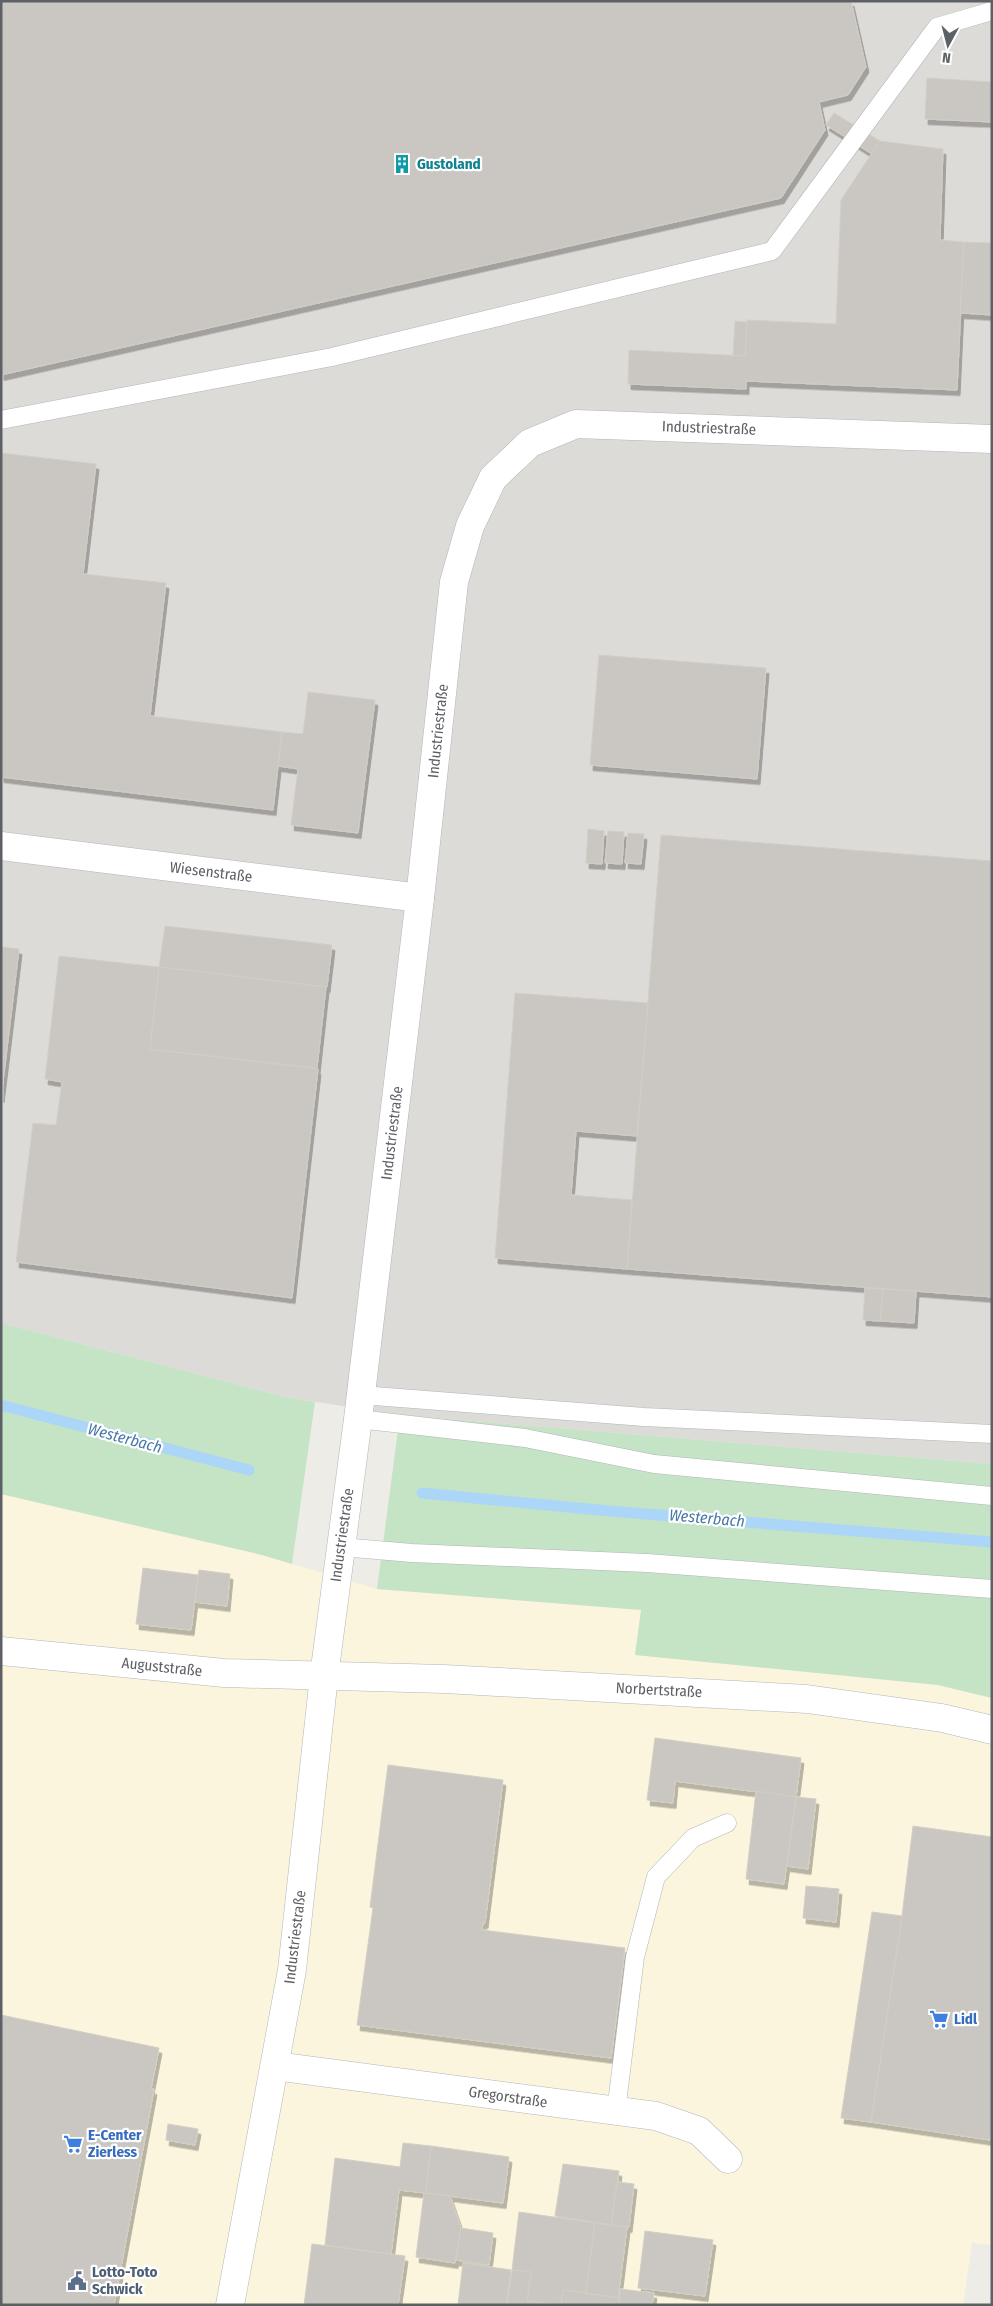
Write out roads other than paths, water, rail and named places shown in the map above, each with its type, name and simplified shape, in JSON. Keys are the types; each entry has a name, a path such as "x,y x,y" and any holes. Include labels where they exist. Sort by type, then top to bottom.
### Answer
{"street":[{"name":"Industriestraße","path":"230,2305 292,1970 324,1676 359,1407 420,898 454,582 470,526 493,478 530,443 576,424 992,439"},
{"name":"Wiesenstraße","path":"1,846 420,898"},
{"name":"Auguststraße","path":"1,1651 224,1673 324,1676"},
{"name":"Norbertstraße","path":"324,1676 444,1680 807,1699 942,1718 992,1730"},
{"name":"Gregorstraße","path":"275,2066 656,2116 699,2132 728,2159"}],"lane":[{"path":"1,420 332,357 772,251 937,27 992,10"},
{"path":"359,1407 644,1417 992,1434"},
{"path":"359,1407 654,1464 992,1496"},
{"path":"341,1547 412,1553 646,1563 992,1589"},
{"path":"616,2112 635,1957 656,1877 693,1838 727,1823"}],"waterway":[{"name":"Westerbach","path":"1,1405 249,1470"},
{"name":"Westerbach","path":"422,1493 609,1511 992,1542"}],"place":[{"name":"Gustoland","path":"402,164"},
{"name":"Lidl","path":"939,2019"},
{"name":"E-Center Zierless","path":"73,2144"},
{"name":"Lotto-Toto Schwick","path":"77,2281"}]}
